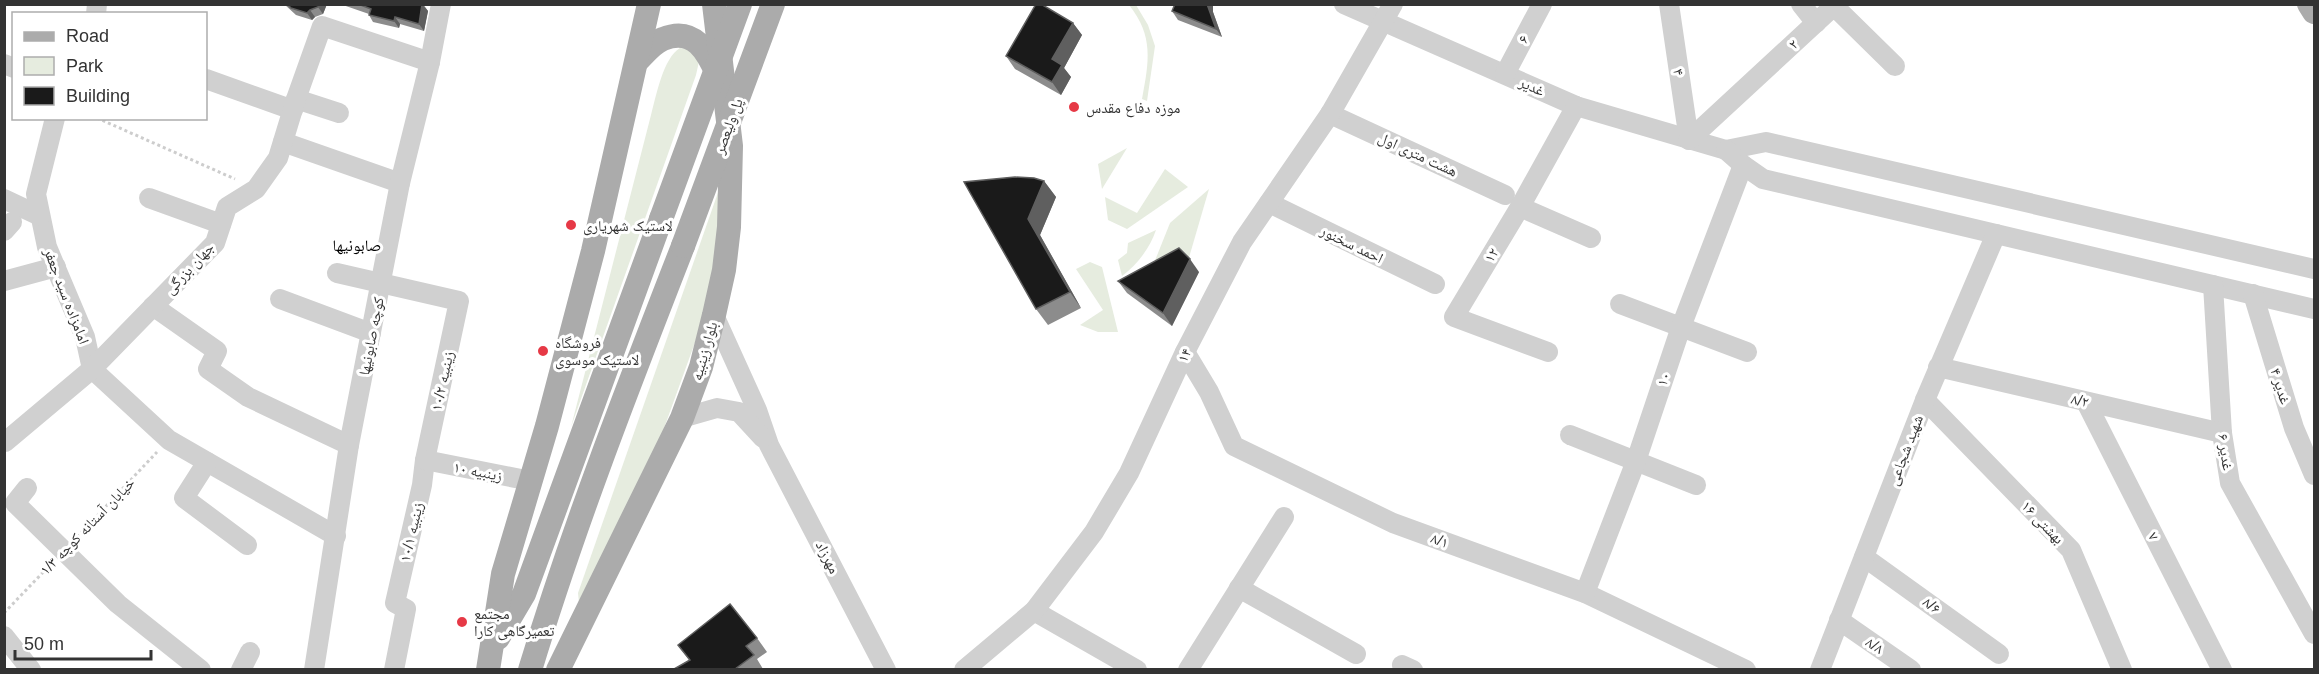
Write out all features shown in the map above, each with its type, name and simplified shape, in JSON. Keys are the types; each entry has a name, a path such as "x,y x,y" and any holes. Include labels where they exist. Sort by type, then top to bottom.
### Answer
{"main road":[{"path":"490,659 503,574 531,481 593,251 649,4"},
{"name":"بلوار زینبیه","path":"558,669 682,418 701,367 714,315 724,270 729,227 731,146 714,4"},
{"name":"پل ولیعصر","path":"490,659 524,594 740,4"},
{"name":"پل ولیعصر","path":"530,669 575,530 626,389 683,246 772,4"},
{"path":"2309,4 2314,12"},
{"path":"638,60 663,39 680,36 694,39 709,54 727,100"}],"street":[{"name":"کوچه صابونیها","path":"314,669 349,445 400,183 430,62 441,4"},
{"name":"غدیر","path":"1344,4 1576,106 1726,150"},
{"name":"۱۴","path":"964,669 1034,610 1094,532 1129,474 1185,352 1242,242 1330,114 1393,4"},
{"name":"۶","path":"1505,74 1542,4"},
{"name":"۴","path":"1669,4 1689,140"},
{"path":"1801,4 1816,23"},
{"name":"۲","path":"1689,140 1834,6 1895,66"},
{"name":"جهان بزرگی","path":"5,442 92,369 215,243 227,207 256,189 278,158 322,26 430,62"},
{"path":"207,79 294,105 339,113"},
{"name":"۱۲","path":"1548,352 1454,316 1513,201 1576,106"},
{"name":"هشت متری اول","path":"1330,114 1591,238"},
{"name":"امامزاده سید جعفر","path":"54,120 36,194 47,247 84,337 92,369"},
{"path":"283,142 400,183"},
{"path":"1726,150 1766,142 2314,270"},
{"path":"1726,150 1763,179 2314,309"},
{"name":"۱۰","path":"1585,593 1636,461 1681,327 1743,165"},
{"path":"149,198 221,225"},
{"path":"4,199 40,216"},
{"name":"احمد سخنور","path":"1269,203 1435,284"},
{"name":"شهید شجاعی","path":"1820,669 1924,400 1996,234"},
{"path":"4,281 56,267"},
{"path":"337,273 381,283"},
{"name":"زینبیه ۱۰/۲","path":"381,283 459,301 425,460"},
{"name":"غدیر ۶","path":"2213,285 2222,433 2230,483 2314,634"},
{"name":"غدیر ۴","path":"2253,294 2294,428 2314,473"},
{"path":"279,299 371,333"},
{"path":"1620,304 1747,352"},
{"path":"153,306 217,351 208,369 248,397 349,445"},
{"path":"714,315 757,410 769,445"},
{"name":"۸/۱","path":"1185,352 1209,392 1234,446 1393,523 1585,593 1746,669"},
{"name":"۸/۲","path":"1938,367 2222,433"},
{"path":"92,369 169,440 336,536"},
{"name":"۱۶ بهشتی","path":"1924,400 2071,550 2122,669"},
{"name":"۷","path":"2086,402 2222,669"},
{"path":"682,418 717,408 739,412 769,445"},
{"path":"1570,435 1696,485"},
{"name":"مهرزاد","path":"769,445 886,669"},
{"name":"زینبیه ۱۰","path":"425,460 531,481"},
{"name":"زینبیه ۱۰/۱","path":"394,669 406,609 395,603 422,485 425,460"},
{"path":"207,462 184,498 248,545"},
{"path":"27,488 15,503 118,604 201,669"},
{"path":"1188,669 1284,517"},
{"name":"۸/۶","path":"1864,557 1999,654"},
{"path":"1239,588 1356,654"},
{"path":"1034,610 1137,669"},
{"name":"۸/۸","path":"1839,620 1911,669"},
{"path":"4,636 32,669"}],"path":[{"path":"101,120 256,189"},
{"name":"خیابان آستانه کوچه ۱/۳","path":"4,613 169,440"}],"green space":[{"path":"1129,5 1136,5 1148,25 1155,46 1147,101 1142,99 1148,61 1146,39 1137,16"},
{"path":"680,48 690,49 700,57 696,75 571,427 658,89 669,60"},
{"path":"1127,148 1102,189 1098,164"},
{"path":"1165,169 1188,187 1127,229 1108,220 1105,197 1137,213"},
{"path":"722,181 720,234 706,312 663,431 579,603 578,593"},
{"path":"1209,189 1188,261 1154,263 1170,223"},
{"path":"1156,230 1142,256 1122,276 1118,260 1127,253 1128,243"},
{"path":"1090,262 1102,267 1118,332 1098,332 1080,325 1103,310 1076,269"}],"building":[{"path":"287,4 319,4 307,13 291,8"},
{"path":"358,4 422,4 419,24 395,17 394,21 369,15 371,9"},
{"path":"1036,4 1041,4 1073,23 1052,59 1062,65 1052,82 1006,56"},
{"path":"1175,4 1207,4 1216,29 1172,11"},
{"path":"1015,177 1044,181 1028,219 1070,292 1036,309 964,182"},
{"path":"1179,248 1190,259 1163,313 1118,281"},
{"path":"730,604 757,638 746,646 754,655 735,669 674,669 690,660 678,645"}],"place":[{"name":"موزه دفاع مقدس","path":"1074,107"},
{"name":"لاستیک شهریاری","path":"571,225"},
{"name":"فروشگاه لاستیک موسوی","path":"543,351"},
{"name":"مجتمع تعمیرگاهی کارا","path":"462,622"}],"district":[{"name":"صابونیها","path":"357,245"}]}
